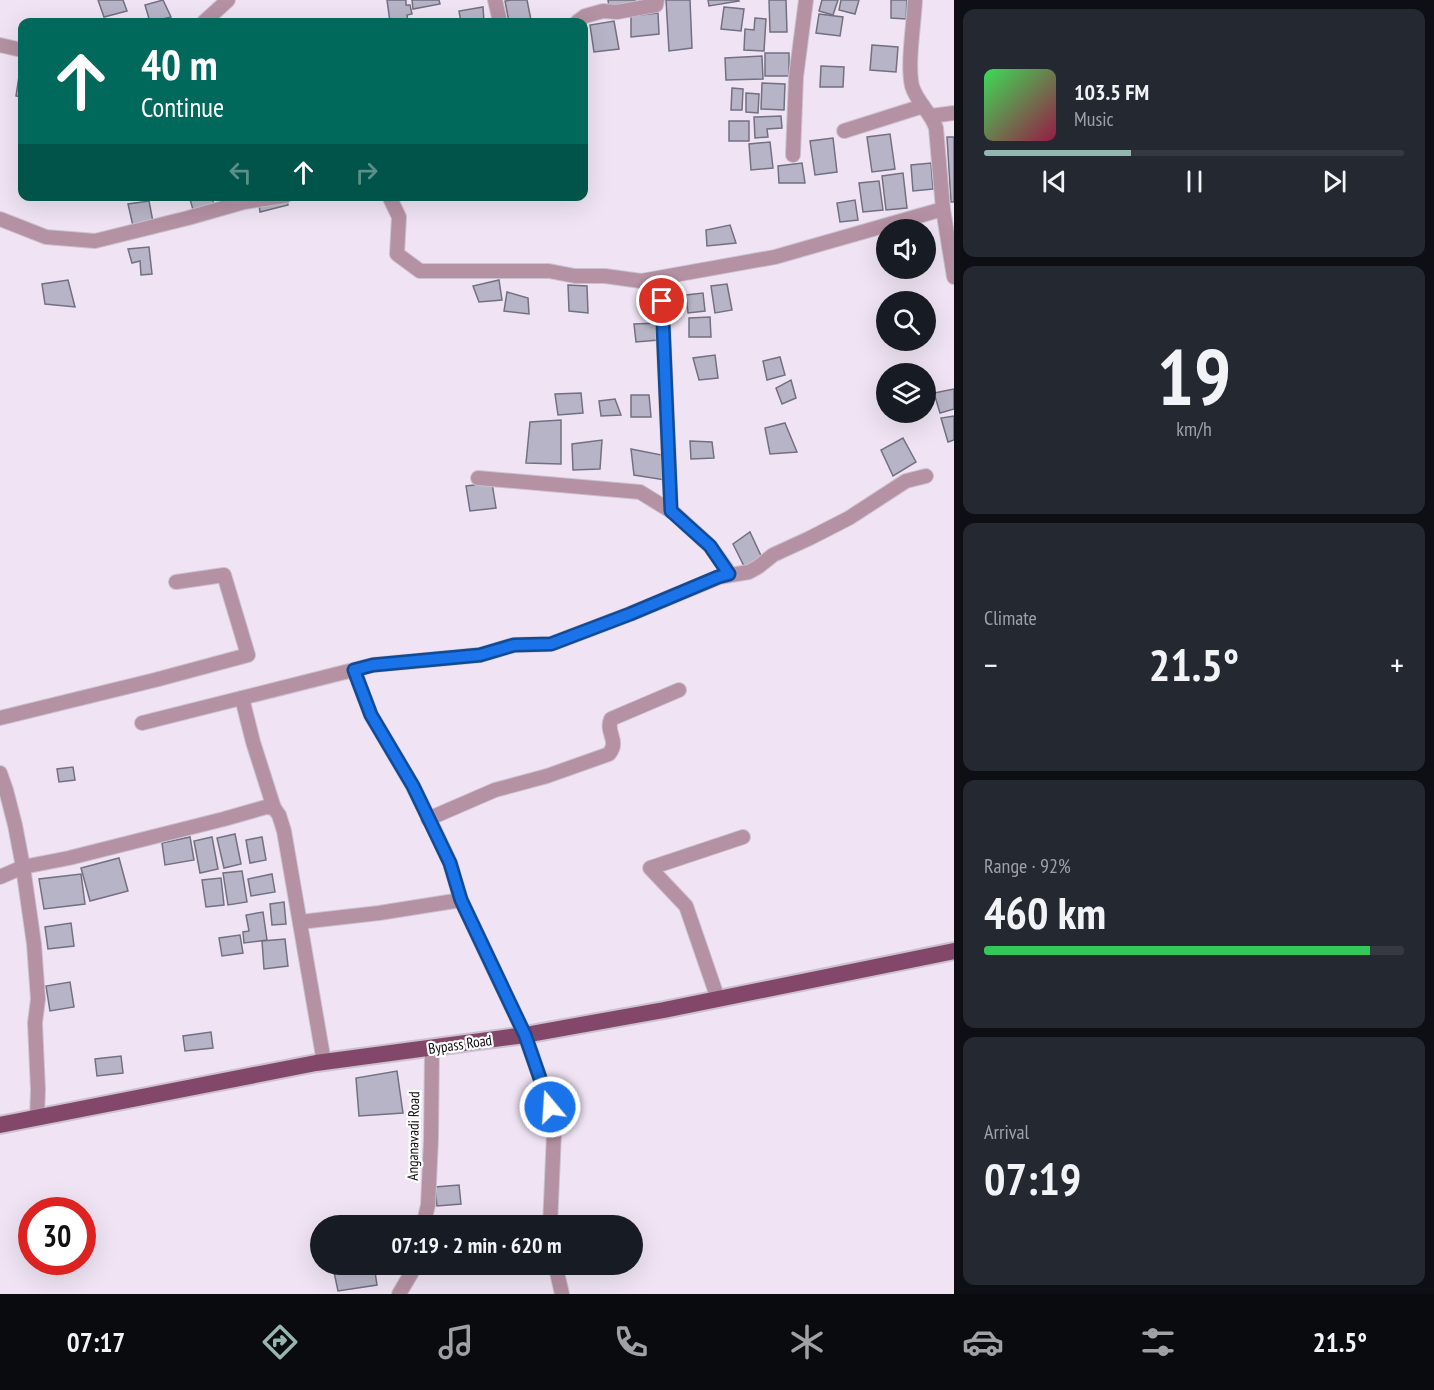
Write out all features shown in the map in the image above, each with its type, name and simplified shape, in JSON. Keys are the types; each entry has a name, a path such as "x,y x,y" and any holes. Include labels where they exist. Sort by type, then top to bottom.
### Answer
{"main road":[{"name":"Bypass Road","path":"0,1125 324,1062 525,1035 954,951"}],"street":[{"path":"208,18 228,0"},
{"path":"495,0 500,18"},
{"path":"582,18 603,11 617,12 656,4 657,0"},
{"path":"793,155 796,77 806,0"},
{"path":"915,0 910,66 912,86 917,99 936,128 954,277"},
{"path":"0,45 18,49"},
{"path":"844,131 927,111 954,113"},
{"path":"0,219 46,237 95,241 251,201"},
{"path":"392,201 399,216 398,254 420,271 549,271 575,276 605,276 641,281 775,257 944,209"},
{"path":"662,278 671,511"},
{"path":"142,723 373,665 480,655 514,645 551,644 718,577 749,572 773,555 849,518 906,482 926,476"},
{"path":"478,478 640,492 671,511 710,546 729,574"},
{"path":"0,718 248,655 224,575 176,582"},
{"path":"354,670 371,715 413,786 450,863 461,900 525,1035 545,1090 553,1120 551,1215"},
{"path":"428,819 495,790 547,776 609,754 614,744 609,728 611,719 679,690"},
{"path":"242,698 253,742 274,808 284,831 324,1062"},
{"path":"0,772 23,867 34,944 38,999 35,1023 37,1118"},
{"path":"0,877 23,867 69,858 266,807 274,808"},
{"path":"718,999 686,906 650,868 743,837"},
{"path":"300,922 461,900"},
{"name":"Anganavadi Road","path":"426,1215 431,1139 432,1048"},
{"path":"399,1294 410,1275"},
{"path":"558,1275 562,1294"}],"building":[{"path":"98,0 123,0 127,11 104,17"},
{"path":"163,0 171,17 149,18 145,5"},
{"path":"387,0 406,0 406,5 410,5 412,14 407,15 407,18 389,18"},
{"path":"412,0 439,0 440,4 413,9"},
{"path":"527,0 531,18 508,18 505,1"},
{"path":"608,0 635,0 636,2 609,7"},
{"path":"666,0 690,0 692,48 669,51"},
{"path":"708,0 738,0 739,1 709,6"},
{"path":"769,0 786,0 787,32 770,32"},
{"path":"822,0 838,0 833,15 819,11"},
{"path":"841,0 859,0 855,14 839,10"},
{"path":"891,0 907,0 906,19 891,18"},
{"path":"483,7 484,18 460,18 459,11"},
{"path":"724,7 744,9 741,31 721,29"},
{"path":"658,13 659,34 631,37 631,16"},
{"path":"819,14 843,17 840,36 816,33"},
{"path":"755,18 766,19 764,51 744,50 745,29 754,30"},
{"path":"614,21 619,49 594,52 590,25"},
{"path":"872,45 898,47 896,72 870,70"},
{"path":"765,53 789,53 789,76 765,76"},
{"path":"762,56 763,79 726,80 725,58"},
{"path":"821,66 844,67 843,87 820,87"},
{"path":"762,83 785,84 784,110 761,109"},
{"path":"732,88 743,89 742,110 731,110"},
{"path":"746,93 759,94 758,113 746,112"},
{"path":"781,116 782,128 767,129 768,137 755,138 754,117"},
{"path":"729,121 749,121 749,141 729,141"},
{"path":"890,134 895,169 872,172 867,137"},
{"path":"947,137 954,137 954,202 951,202"},
{"path":"833,138 837,172 815,175 810,141"},
{"path":"770,142 773,168 751,170 749,144"},
{"path":"802,163 805,183 779,183 778,166"},
{"path":"931,163 933,189 913,191 911,165"},
{"path":"903,173 907,208 886,210 882,176"},
{"path":"879,181 883,210 863,212 859,183"},
{"path":"855,200 858,220 840,222 837,203"},
{"path":"149,201 153,222 133,226 128,204"},
{"path":"190,201 213,201 216,210 194,213"},
{"path":"259,201 287,201 288,205 260,212"},
{"path":"730,225 736,243 707,246 706,230"},
{"path":"149,247 152,274 141,275 140,261 132,263 128,249"},
{"path":"68,280 75,307 45,304 42,284"},
{"path":"499,280 502,300 479,302 473,286"},
{"path":"727,284 732,310 715,313 711,286"},
{"path":"568,285 587,286 588,313 569,311"},
{"path":"507,292 528,298 529,314 504,311"},
{"path":"703,293 705,311 688,313 686,295"},
{"path":"710,317 711,337 689,337 689,318"},
{"path":"658,323 659,340 636,342 634,324"},
{"path":"715,355 718,378 699,380 693,358"},
{"path":"780,357 785,375 767,380 763,361"},
{"path":"791,380 796,398 782,404 776,388"},
{"path":"954,389 954,409 940,413 936,393"},
{"path":"581,393 583,413 558,415 555,394"},
{"path":"631,395 649,395 651,417 631,417"},
{"path":"615,399 621,415 601,416 599,401"},
{"path":"954,416 954,440 948,442 941,418"},
{"path":"561,420 561,464 526,463 530,422"},
{"path":"785,423 797,452 770,454 765,428"},
{"path":"903,438 916,462 893,476 881,450"},
{"path":"602,440 600,469 573,470 572,444"},
{"path":"690,441 712,442 714,458 691,459"},
{"path":"631,449 667,456 665,480 634,475"},
{"path":"492,483 496,508 470,511 466,486"},
{"path":"750,532 763,560 745,568 733,544"},
{"path":"73,767 75,780 59,782 57,769"},
{"path":"235,834 241,864 224,868 217,838"},
{"path":"190,837 194,860 165,865 162,843"},
{"path":"212,837 218,869 200,873 194,841"},
{"path":"262,837 266,860 250,863 246,840"},
{"path":"119,858 128,891 90,901 81,868"},
{"path":"242,871 247,902 228,905 223,873"},
{"path":"81,874 85,904 44,909 39,879"},
{"path":"272,874 275,892 251,896 248,879"},
{"path":"221,878 224,905 206,907 202,880"},
{"path":"284,902 286,924 272,925 270,904"},
{"path":"263,912 267,940 244,943 243,932 249,931 246,915"},
{"path":"71,923 74,946 48,949 45,927"},
{"path":"240,935 243,953 222,956 219,938"},
{"path":"285,939 288,966 264,969 262,941"},
{"path":"70,982 74,1007 50,1011 46,986"},
{"path":"211,1032 213,1048 185,1051 183,1036"},
{"path":"121,1056 123,1073 97,1076 95,1059"},
{"path":"397,1071 403,1113 359,1116 356,1078"},
{"path":"459,1185 461,1204 437,1206 435,1187"},
{"path":"335,1275 376,1275 377,1285 338,1291"}],"route":[{"path":"550,1107 525,1035 461,900 450,863 413,786 371,715 354,670 373,665 480,655 514,645 551,644 729,574 710,546 671,511 662,301"}]}
